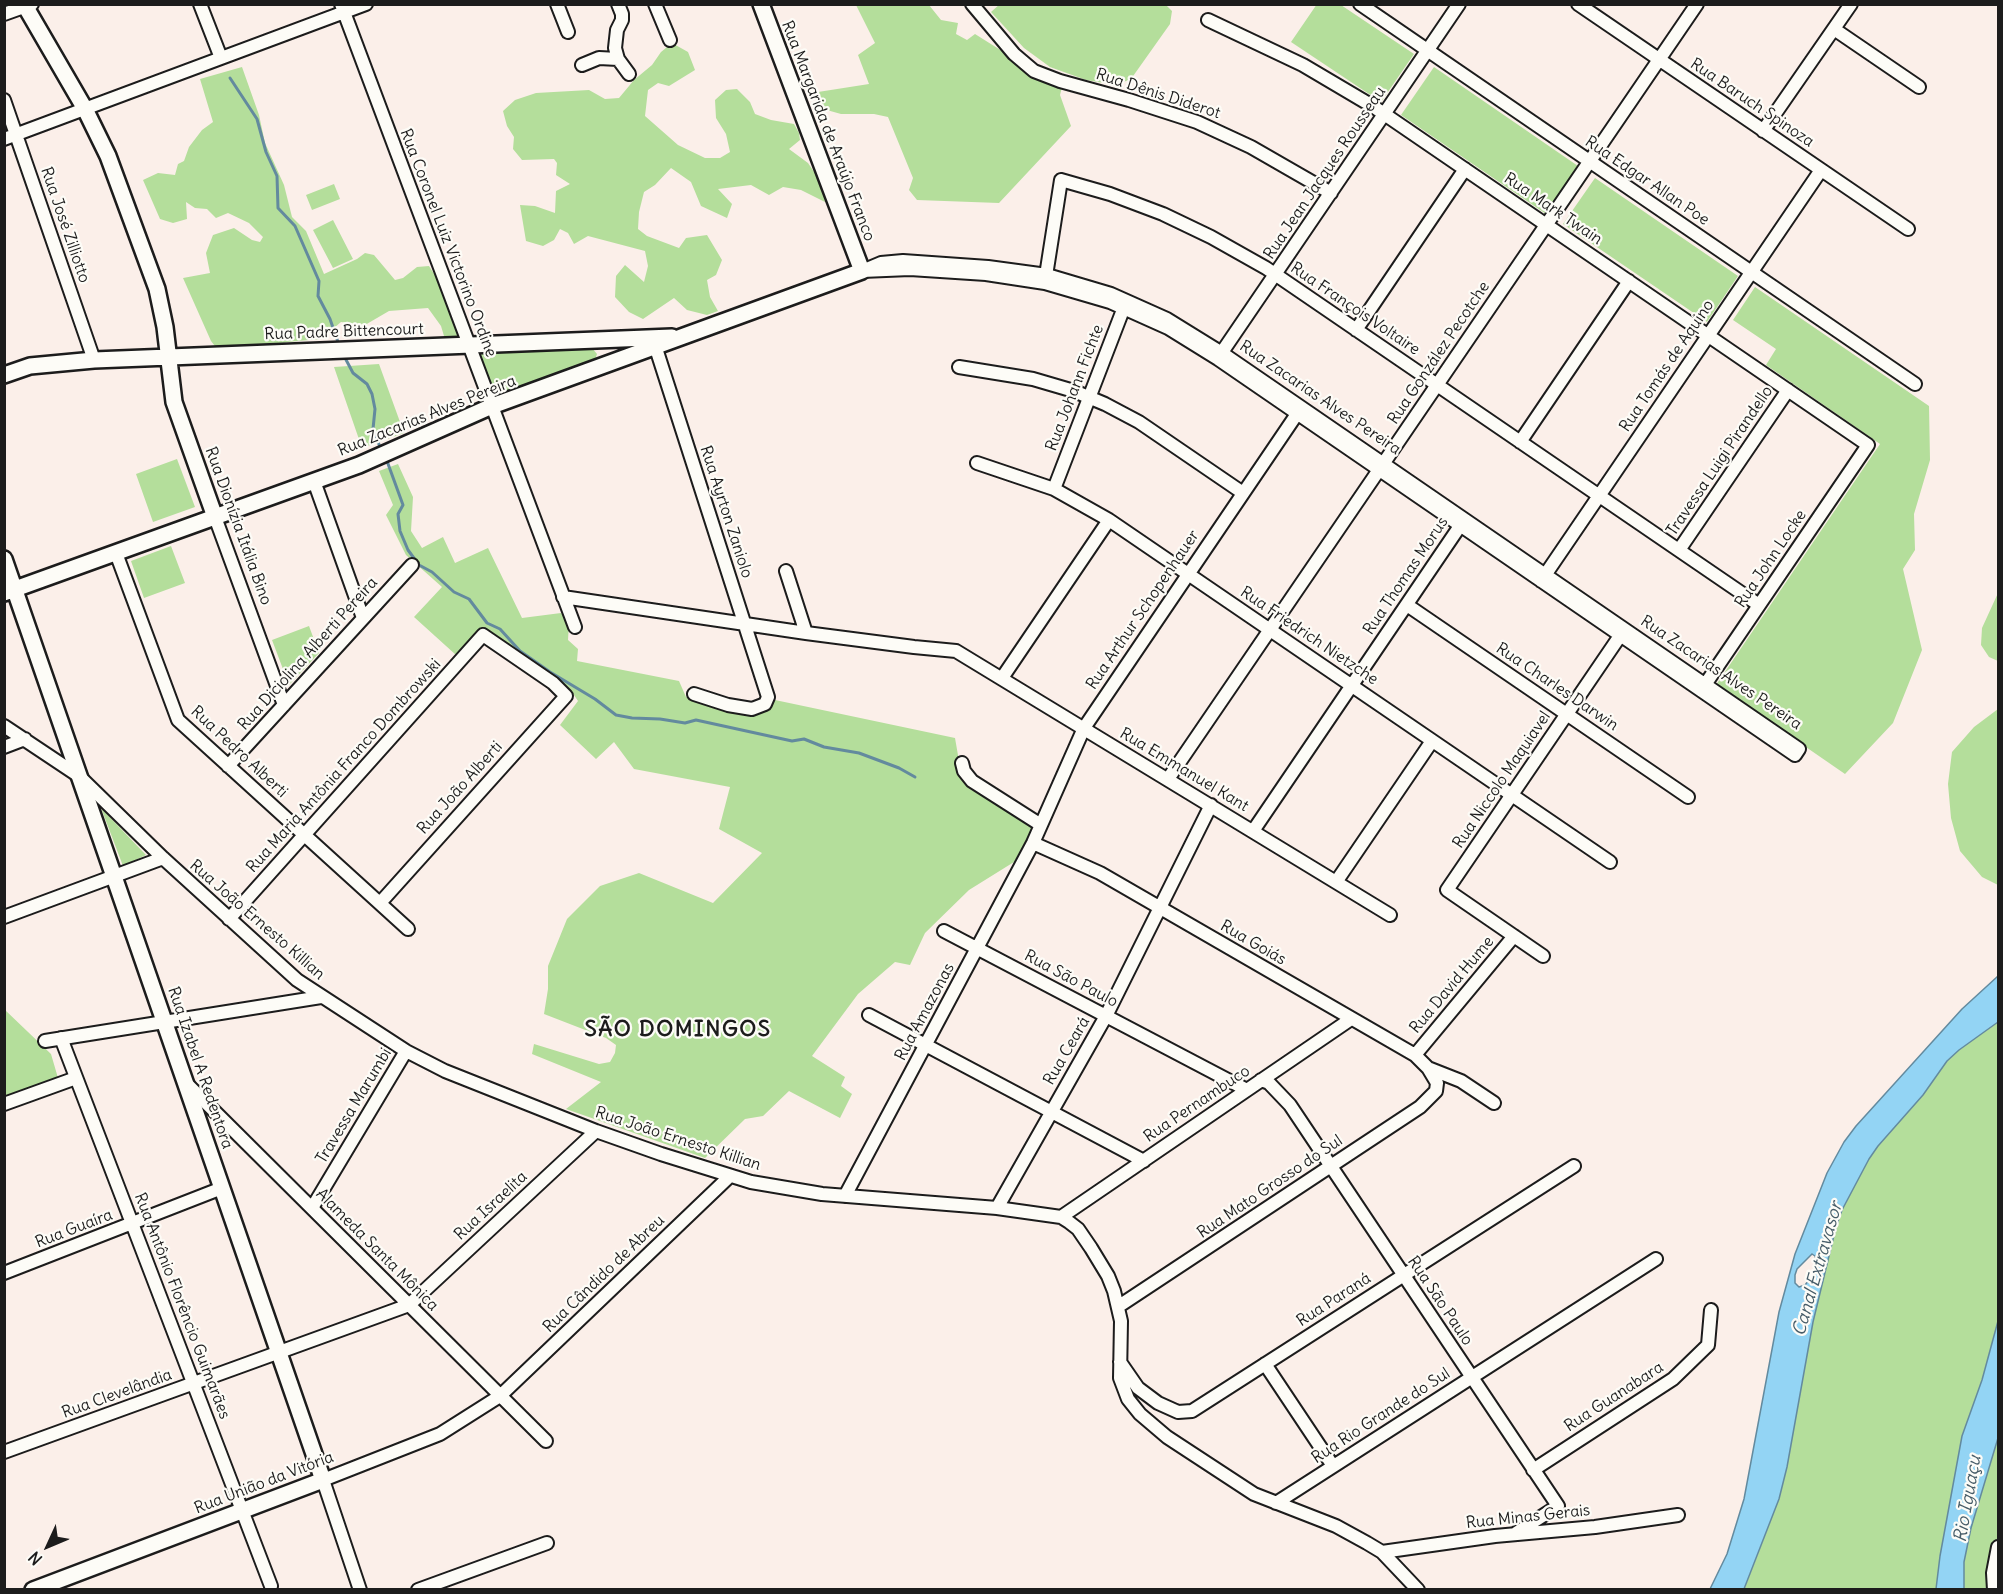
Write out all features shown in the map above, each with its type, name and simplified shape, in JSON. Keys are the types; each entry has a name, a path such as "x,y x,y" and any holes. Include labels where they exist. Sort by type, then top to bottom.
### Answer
{"main road":[{"name":"Rua Margarida de Araújo Franco","path":"761,4 862,271"},
{"name":"Rua Dionízia Itália Bino","path":"27,5 85,109 108,156 157,289 165,327 176,408 215,517"},
{"name":"Rua Zacarias Alves Pereira","path":"687,336 862,271"},
{"name":"Rua Padre Bittencourt","path":"4,375 30,366 94,360 611,339 654,342 687,336"},
{"path":"611,339 605,348 615,362"},
{"path":"587,340 596,346 601,354 600,362 591,371"},
{"name":"Rua Zacarias Alves Pereira","path":"10,591 373,459 492,406 615,362 654,342"},
{"name":"Rua Izabel A Redentora","path":"4,559 10,591 79,776 323,1480"},
{"name":"Rua União da Vitória","path":"33,1590 323,1480"}],"street":[{"path":"200,4 221,58"},
{"path":"10,136 221,58 342,9 366,4"},
{"path":"557,4 568,32"},
{"path":"618,4 622,20 615,38 618,59 628,74"},
{"path":"655,4 670,40"},
{"name":"Rua Dênis Diderot","path":"972,4 1014,54 1034,71 1197,122 1251,147 1331,193"},
{"name":"Rua Edgar Allan Poe","path":"1360,4 1915,384"},
{"name":"Rua Jean Jacques Rousseau","path":"1220,356 1459,4"},
{"name":"Rua Baruch Spinoza","path":"1578,4 1908,230"},
{"name":"Rua González Pecotche","path":"1168,779 1697,4"},
{"path":"1763,131 1851,4"},
{"path":"4,14 27,5"},
{"name":"Rua Coronel Luiz Victorino Ordine","path":"342,9 575,627"},
{"name":"Rua Mark Twain","path":"1208,20 1303,65 1385,114 1868,445"},
{"path":"1834,28 1919,87"},
{"path":"582,65 599,58 618,59"},
{"name":"Rua José Zilliotto","path":"4,100 10,136 94,360"},
{"path":"1356,330 1465,169"},
{"name":"Rua Tomás de Aquino","path":"1543,578 1821,170"},
{"name":"Rua François Voltaire","path":"1046,279 1060,180 1136,203 1163,214 1231,247 1275,274 1759,605"},
{"name":"Rua Zacarias Alves Pereira","path":"862,271 897,269 1046,279 1084,293 1125,304 1220,356 1703,688 1795,755 1799,749 1703,688"},
{"path":"1520,442 1629,281"},
{"name":"Rua Johann Fichte","path":"1054,489 1125,304"},
{"name":"Rua Ayrton Zaniolo","path":"654,342 768,697 765,704 752,709 728,705 694,694"},
{"path":"959,367 1033,379 1089,397 1139,422 1243,493"},
{"name":"Travessa Luigi Pirandello","path":"1679,550 1788,390"},
{"name":"Rua Arthur Schopenhauer","path":"1033,843 1084,728 1299,410"},
{"name":"Rua John Locke","path":"1703,688 1868,445"},
{"name":"Rua Friedrich Nietzche","path":"976,463 1054,489 1109,520 1610,862"},
{"path":"314,481 363,618"},
{"name":"Rua Dionízia Itália Bino","path":"215,517 284,705"},
{"path":"1002,678 1109,520"},
{"name":"Rua Thomas Morus","path":"1253,831 1462,522"},
{"name":"Rua Pedro Alberti","path":"116,553 178,720 408,929"},
{"name":"Rua Diciolina Alberti Pereira","path":"228,766 412,565"},
{"path":"563,597 806,633 786,571"},
{"name":"Rua Charles Darwin","path":"1407,605 1688,796"},
{"name":"Rua Niccolo Maquiavel","path":"1514,936 1447,890 1622,632"},
{"name":"Rua Emmanuel Kant","path":"806,633 914,648 949,649 962,653 1390,915"},
{"name":"Rua João Alberti","path":"380,903 566,696 483,636"},
{"name":"Rua Maria Antônia Franco Dombrowski","path":"229,919 483,636"},
{"name":"Rua João Ernesto Killian","path":"4,726 79,776 279,966 321,997 406,1051 445,1071 596,1131 730,1176 785,1189 997,1208 1060,1217"},
{"path":"4,747 25,739"},
{"path":"1336,882 1432,741"},
{"path":"962,763 964,771 972,781 1041,825"},
{"name":"Rua Ceará","path":"997,1208 1106,1016 1211,806"},
{"name":"Rua Goiás","path":"1033,843 1100,873 1415,1055 1428,1068 1437,1083 1436,1091"},
{"name":"Rua Amazonas","path":"845,1196 1033,843"},
{"path":"4,917 163,858"},
{"name":"Rua São Paulo","path":"944,931 1247,1090"},
{"path":"1514,936 1543,956"},
{"name":"Rua David Hume","path":"1415,1055 1514,936"},
{"path":"45,1041 321,997"},
{"path":"869,1016 1144,1161"},
{"name":"Rua Pernambuco","path":"1060,1217 1351,1019"},
{"name":"Rua Antônio Florêncio Guimarães","path":"61,1038 271,1586"},
{"name":"Travessa Marumbi","path":"312,1209 406,1051"},
{"path":"1428,1068 1461,1081 1494,1103"},
{"path":"4,1104 76,1078"},
{"name":"Rua São Paulo","path":"1261,1080 1269,1083 1283,1096 1558,1506 1516,1533"},
{"name":"Alameda Santa Mônica","path":"186,1082 546,1440"},
{"name":"Rua Mato Grosso do Sul","path":"1119,1306 1420,1107 1436,1091"},
{"name":"Rua Israelita","path":"409,1305 596,1131"},
{"name":"Rua Paraná","path":"1119,1361 1146,1395 1169,1409 1185,1413 1191,1412 1574,1166"},
{"name":"Rua Cândido de Abreu","path":"500,1396 730,1176"},
{"name":"Rua Guaíra","path":"4,1273 222,1188"},
{"path":"1060,1217 1078,1229 1108,1276 1119,1306 1121,1321 1120,1378 1128,1398 1153,1426 1254,1494 1336,1526 1382,1552 1418,1590"},
{"name":"Rua Rio Grande do Sul","path":"1276,1503 1656,1259"},
{"name":"Rua Clevelândia","path":"4,1452 409,1305"},
{"name":"Rua Guanabara","path":"1533,1470 1674,1379 1708,1345 1711,1310"},
{"path":"1265,1364 1333,1466"},
{"name":"Rua União da Vitória","path":"323,1480 440,1434 500,1396"},
{"name":"Rua Izabel A Redentora","path":"323,1480 360,1590"},
{"name":"Rua Minas Gerais","path":"1382,1552 1516,1533 1585,1528 1678,1515"},
{"path":"418,1590 547,1543"},
{"path":"1994,1590 1993,1573 1998,1547"}],"green space":[{"path":"1000,4 1165,4 1172,11 1170,24 1131,79 1116,85 1086,80 1050,67 1024,48 991,12"},
{"path":"1317,4 1341,5 1414,54 1381,102 1291,42"},
{"path":"856,5 929,5 941,20 958,23 956,34 967,40 975,34 1002,51 1036,80 1062,87 1060,95 1071,126 999,203 917,200 909,190 913,178 888,117 874,114 841,114 816,107 818,92 869,84 858,55 875,43"},
{"path":"672,43 688,52 695,70 669,86 658,83 648,90 645,116 678,145 705,158 720,158 730,152 726,134 716,118 715,100 726,90 737,89 750,102 755,114 771,120 794,124 800,140 789,149 808,163 823,185 825,202 801,190 783,187 769,195 751,185 718,189 732,204 727,218 701,206 691,182 671,168 655,185 644,192 638,229 647,236 679,248 686,238 707,235 722,260 716,275 707,280 710,297 718,311 707,315 687,310 674,298 643,319 629,312 615,297 616,276 625,265 644,282 648,266 645,251 588,236 574,244 568,233 560,229 554,240 543,246 526,241 520,205 535,206 555,213 556,191 570,184 556,175 557,163 554,159 522,160 513,149 514,137 507,126 503,111 515,100 536,93 589,90 605,99 619,98"},
{"path":"242,67 259,115 265,143 284,185 292,217 306,231 324,274 365,253 374,255 395,280 403,278 417,267 429,266 440,283 464,340 447,346 441,326 428,308 389,311 365,325 341,322 321,339 287,342 264,349 247,346 218,350 211,341 183,278 210,273 206,253 213,235 234,228 252,240 260,242 263,237 249,223 228,213 216,218 207,209 195,208 186,202 187,219 173,223 160,219 143,180 158,173 175,175 178,164 184,161 189,147 202,130 213,122 200,79"},
{"path":"1434,67 1578,166 1546,214 1401,115"},
{"path":"1595,178 1738,276 1707,322 1563,224"},
{"path":"334,184 340,199 312,210 306,195"},
{"path":"333,220 353,259 333,268 313,230"},
{"path":"1755,287 1929,406 1930,460 1914,514 1915,550 1903,569 1922,650 1893,723 1845,774 1716,685 1880,444 1766,365 1776,349 1733,320"},
{"path":"592,348 597,354 594,363 496,400 479,353"},
{"path":"379,364 404,433 362,448 334,367"},
{"path":"177,459 195,507 153,522 136,474"},
{"path":"398,464 413,497 411,531 422,548 443,537 455,563 488,548 522,618 561,613 569,623 568,640 578,649 577,661 679,681 686,697 746,715 761,713 775,700 955,738 962,778 970,789 1035,826 1014,862 969,890 925,933 910,965 895,962 858,994 812,1056 845,1077 841,1086 852,1094 840,1118 789,1091 763,1116 745,1119 705,1158 566,1109 601,1082 532,1054 534,1044 599,1064 610,1062 616,1045 606,1038 544,1014 548,989 548,966 567,919 600,886 639,873 713,903 762,853 719,829 730,787 634,769 614,742 596,759 560,725 578,701 572,692 483,627 456,655 414,617 442,587 406,555 386,515 393,505 379,471"},
{"path":"171,546 185,583 144,598 131,561"},
{"path":"1998,593 1998,661 1989,657 1981,645 1982,628"},
{"path":"309,626 319,653 289,685 272,640"},
{"path":"1998,709 1998,885 1982,877 1960,851 1951,818 1948,784 1952,752 1974,727"},
{"path":"101,808 146,855 123,866"},
{"path":"4,1009 51,1054 58,1078 5,1096"},
{"path":"1998,1022 1998,1321 1982,1380 1962,1436 1936,1589 1744,1590 1779,1499 1787,1467 1813,1322 1842,1210 1878,1146 1923,1095 1947,1061"},
{"path":"1998,1438 1998,1589 1964,1589 1964,1562 1971,1528"}],"water":[{"name":"Canal Extravasor","path":"1998,976 1998,1022 1947,1061 1923,1095 1878,1146 1842,1210 1813,1322 1787,1467 1779,1499 1744,1589 1710,1589 1727,1554 1744,1499 1779,1312 1795,1254 1827,1173 1844,1142 1856,1126 1962,1009","holes":["1812,1254 1815,1256 1814,1274 1805,1285 1799,1287 1795,1283 1797,1269"]},
{"name":"Rio Iguaçu","path":"1998,1321 1998,1438 1971,1528 1964,1562 1964,1589 1936,1589 1962,1436 1982,1380"}],"waterway":[{"path":"230,78 257,119 266,152 277,176 278,208 295,226 319,281 318,296 330,319 339,345"},
{"path":"343,354 353,373 367,384 372,394 375,409 373,429 380,447"},
{"path":"387,461 403,505 398,514 400,531 408,550 419,565 432,572 454,592 469,599 487,623 500,629 520,651 616,715 685,723 696,720 792,741 804,739 824,747 859,753 899,768 915,777"}],"district":[{"name":"SÃO DOMINGOS","path":"678,1030"}]}
